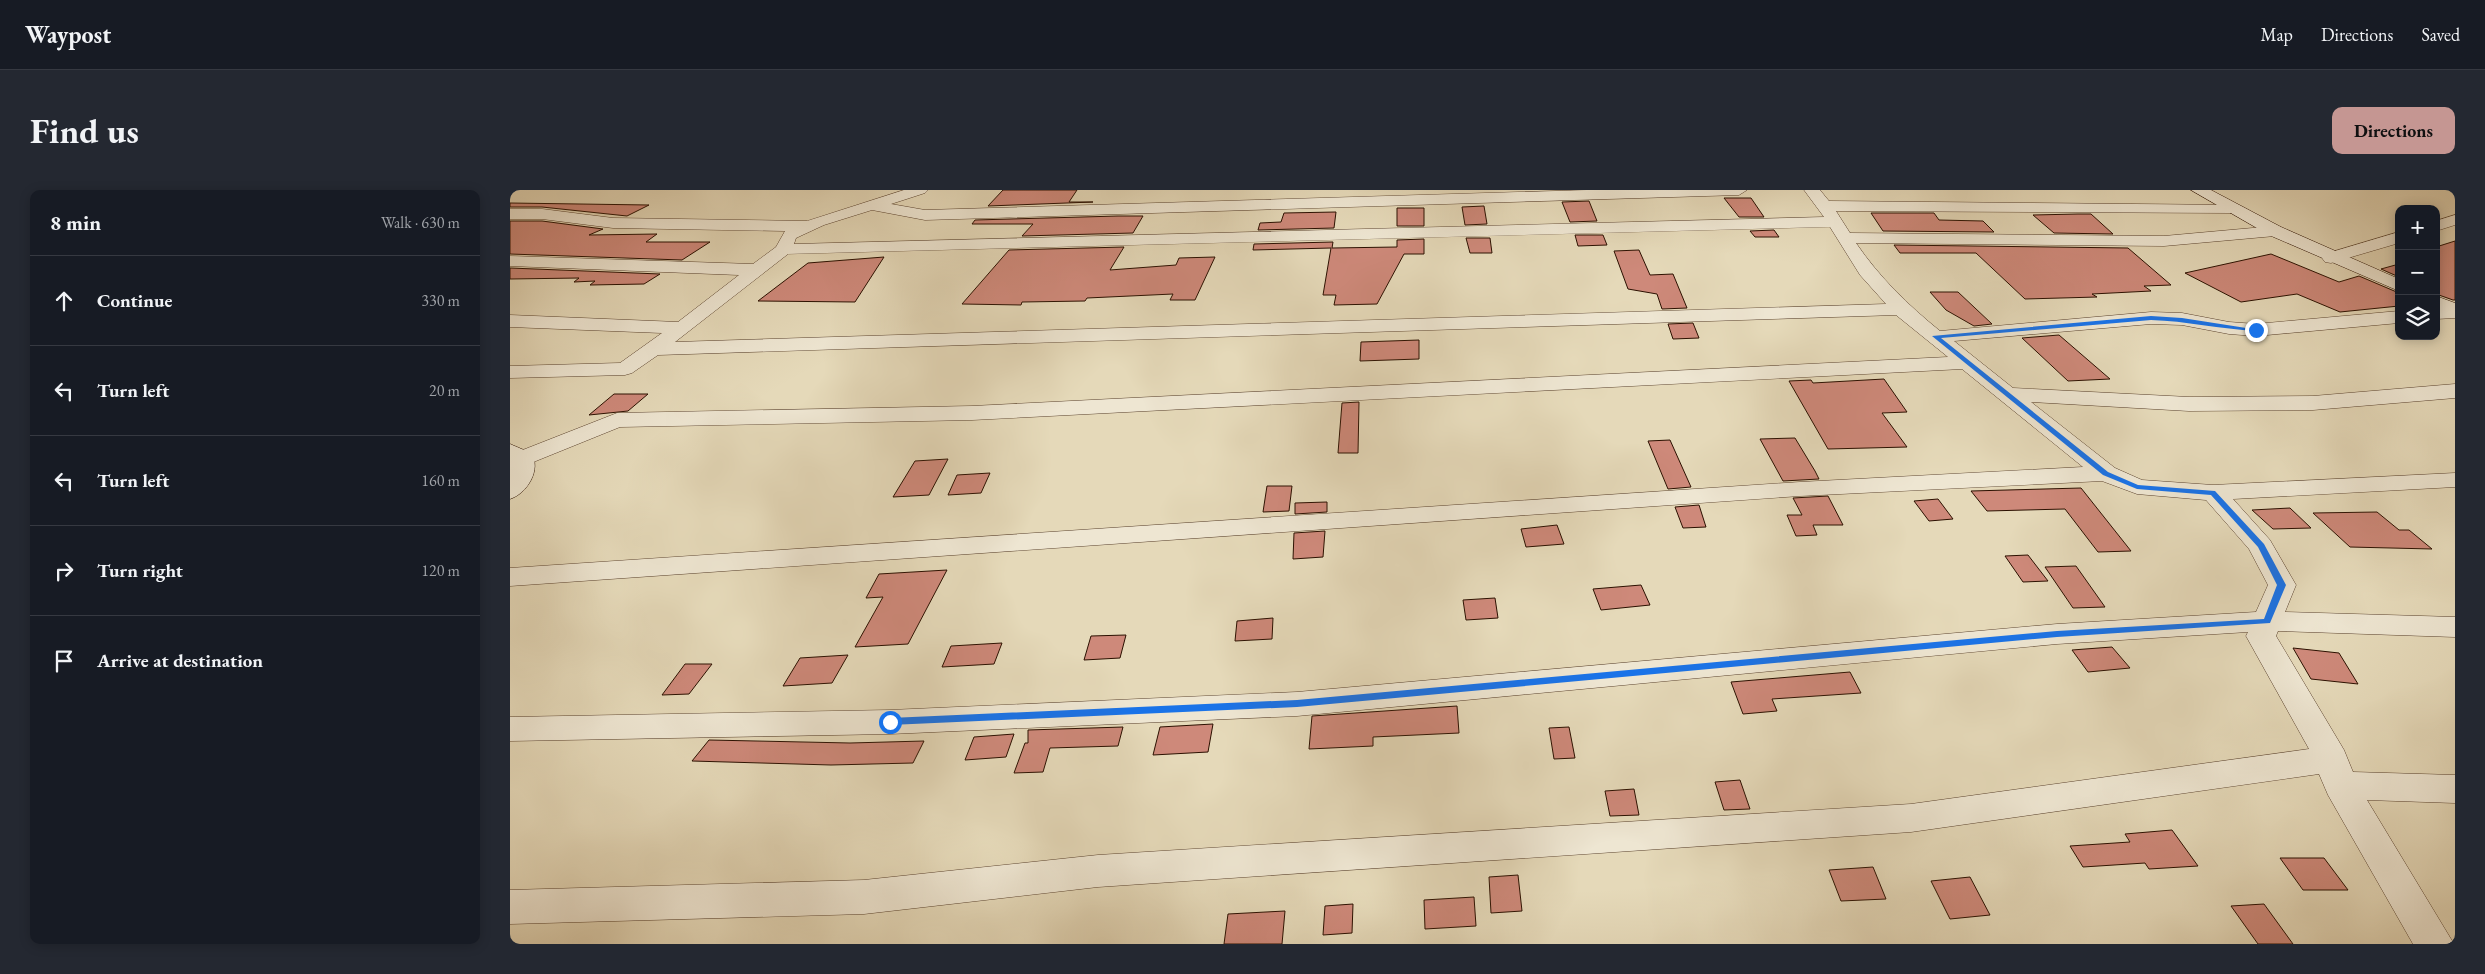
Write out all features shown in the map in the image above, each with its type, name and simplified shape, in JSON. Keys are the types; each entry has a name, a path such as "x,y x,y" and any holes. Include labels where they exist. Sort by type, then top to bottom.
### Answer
{"street":[{"path":"510,372 626,369 784,249 789,235 809,226 920,190"},
{"path":"875,206 925,216 1739,190"},
{"path":"2199,190 2275,231 2332,258 2395,284"},
{"path":"784,249 1829,214 2231,208"},
{"path":"510,214 542,214 613,223 809,226"},
{"path":"1829,214 2164,241 2275,231"},
{"path":"1829,214 1866,271 1901,309 2106,473 2137,487 2213,493 2455,480"},
{"path":"2440,225 2455,220"},
{"path":"2332,258 2395,238"},
{"path":"510,261 758,270"},
{"path":"2440,304 2455,311"},
{"path":"653,349 1901,309"},
{"path":"2440,313 2455,311"},
{"path":"1935,336 2151,318 2182,319 2229,328 2256,330 2395,317"},
{"path":"510,321 682,328"},
{"path":"510,491 519,480 524,467 516,455 617,420 972,413 1967,362"},
{"path":"2007,394 2189,404 2313,403 2455,391"},
{"path":"510,577 1800,489 2106,473"},
{"path":"2213,493 2261,546 2282,585 2261,636 2434,944"},
{"path":"510,729 890,722 1297,704 2057,634 2267,621 2455,627"},
{"path":"510,907 864,897 1098,871 1911,818 2336,772 2455,789"}],"building":[{"path":"1003,190 1077,190 1069,202 1093,202 988,206"},
{"path":"1724,198 1751,198 1764,217 1739,217"},
{"path":"1589,201 1597,221 1570,222 1562,202"},
{"path":"510,203 649,205 627,216 542,207 510,207"},
{"path":"1484,206 1487,224 1465,225 1462,207"},
{"path":"1397,208 1424,208 1424,226 1397,226"},
{"path":"1336,212 1334,228 1258,230 1260,223 1281,222 1284,213"},
{"path":"1871,213 1934,213 1939,220 1983,221 1994,232 1883,231"},
{"path":"2091,214 2113,234 2054,233 2033,215"},
{"path":"1143,216 1133,233 1022,236 1033,224 972,224 975,220"},
{"path":"510,221 542,221 603,229 589,235 657,234 646,242 710,242 682,260 510,254"},
{"path":"1774,230 1779,237 1755,237 1750,231"},
{"path":"1575,235 1603,235 1607,245 1578,246"},
{"path":"1466,238 1490,238 1492,253 1470,253"},
{"path":"1424,239 1424,254 1404,254 1377,304 1334,305 1336,295 1323,295 1331,248 1253,250 1254,244 1333,242 1332,248 1397,247 1397,240"},
{"path":"2455,241 2455,300 2440,295 2440,246"},
{"path":"1894,245 2128,248 2171,285 2144,286 2151,291 2092,294 2097,297 2025,299 1976,253 1900,253"},
{"path":"1124,247 1110,270 1176,265 1179,258 1215,257 1195,300 1170,300 1173,294 1087,298 1085,301 1022,302 1021,305 962,304 1009,250"},
{"path":"1639,250 1650,275 1673,274 1687,308 1662,309 1657,294 1628,289 1614,251"},
{"path":"2271,254 2339,282 2359,276 2395,291 2395,306 2340,312 2297,294 2241,302 2185,273"},
{"path":"884,257 855,302 758,301 808,263"},
{"path":"2395,265 2395,275 2381,269"},
{"path":"510,268 660,274 644,284 590,285 595,281 574,282 579,278 510,279"},
{"path":"1930,292 1958,292 1992,324 1974,326 1946,310"},
{"path":"1693,323 1699,338 1673,339 1668,324"},
{"path":"2059,335 2110,379 2068,381 2022,338"},
{"path":"1419,340 1419,359 1360,361 1361,342"},
{"path":"1884,379 1907,412 1882,413 1907,447 1828,449 1789,381 1811,380 1813,383"},
{"path":"614,394 648,394 628,411 589,415"},
{"path":"1359,402 1358,453 1338,453 1342,403"},
{"path":"1795,438 1819,479 1783,481 1760,439"},
{"path":"1670,440 1691,487 1668,489 1648,441"},
{"path":"948,459 929,495 893,497 915,461"},
{"path":"990,473 981,493 948,495 957,475"},
{"path":"1267,486 1292,486 1289,511 1263,512"},
{"path":"2081,488 2131,551 2098,552 2065,509 1987,511 1971,491"},
{"path":"1828,496 1843,525 1813,525 1817,535 1796,536 1787,515 1802,515 1793,498"},
{"path":"1938,499 1953,519 1929,521 1914,501"},
{"path":"1327,502 1327,512 1295,514 1295,503"},
{"path":"1699,505 1706,527 1683,528 1675,507"},
{"path":"2290,508 2311,528 2273,529 2252,510"},
{"path":"2377,512 2399,530 2409,530 2432,549 2350,547 2313,513"},
{"path":"1557,525 1564,544 1526,547 1521,529"},
{"path":"1325,531 1323,557 1293,559 1294,533"},
{"path":"2028,555 2048,581 2023,582 2005,556"},
{"path":"2076,566 2105,607 2073,608 2045,567"},
{"path":"947,570 908,644 855,647 883,597 866,598 879,574"},
{"path":"1641,585 1650,605 1601,610 1593,589"},
{"path":"1495,598 1498,618 1466,620 1463,600"},
{"path":"1273,618 1272,639 1235,641 1237,621"},
{"path":"1126,635 1120,658 1084,660 1091,636"},
{"path":"1002,643 994,664 942,667 951,646"},
{"path":"2112,647 2130,668 2088,672 2072,650"},
{"path":"2293,648 2339,653 2358,684 2311,679"},
{"path":"848,655 832,683 783,686 800,658"},
{"path":"685,664 712,664 689,694 662,695"},
{"path":"1850,672 1861,693 1772,699 1777,711 1743,714 1731,682"},
{"path":"1457,706 1459,733 1373,737 1373,746 1309,749 1312,716"},
{"path":"1213,724 1208,752 1153,755 1160,727"},
{"path":"1123,727 1118,746 1050,748 1043,772 1014,773 1025,743 1028,743 1028,730"},
{"path":"1569,727 1575,758 1554,759 1549,728"},
{"path":"1014,734 1006,757 965,760 974,737"},
{"path":"709,740 850,743 924,741 913,763 831,765 692,761"},
{"path":"1740,780 1750,809 1724,810 1715,782"},
{"path":"1634,789 1639,815 1610,816 1605,791"},
{"path":"2172,830 2198,866 2149,869 2145,863 2083,867 2070,846 2130,842 2125,834"},
{"path":"2280,858 2324,858 2348,890 2303,890"},
{"path":"1873,867 1886,899 1841,901 1829,870"},
{"path":"1518,875 1522,911 1491,913 1489,877"},
{"path":"1970,877 1990,915 1950,919 1931,881"},
{"path":"1474,897 1476,926 1425,929 1424,900"},
{"path":"1353,904 1352,933 1323,935 1325,906"},
{"path":"2264,904 2293,944 2258,944 2231,906"},
{"path":"1285,911 1282,944 1224,944 1228,914"}],"route":[{"path":"890,722 1297,704 2057,634 2267,621 2282,585 2261,546 2213,493 2137,487 2106,473 1935,336 2151,318 2182,319 2229,328 2256,330"}]}
